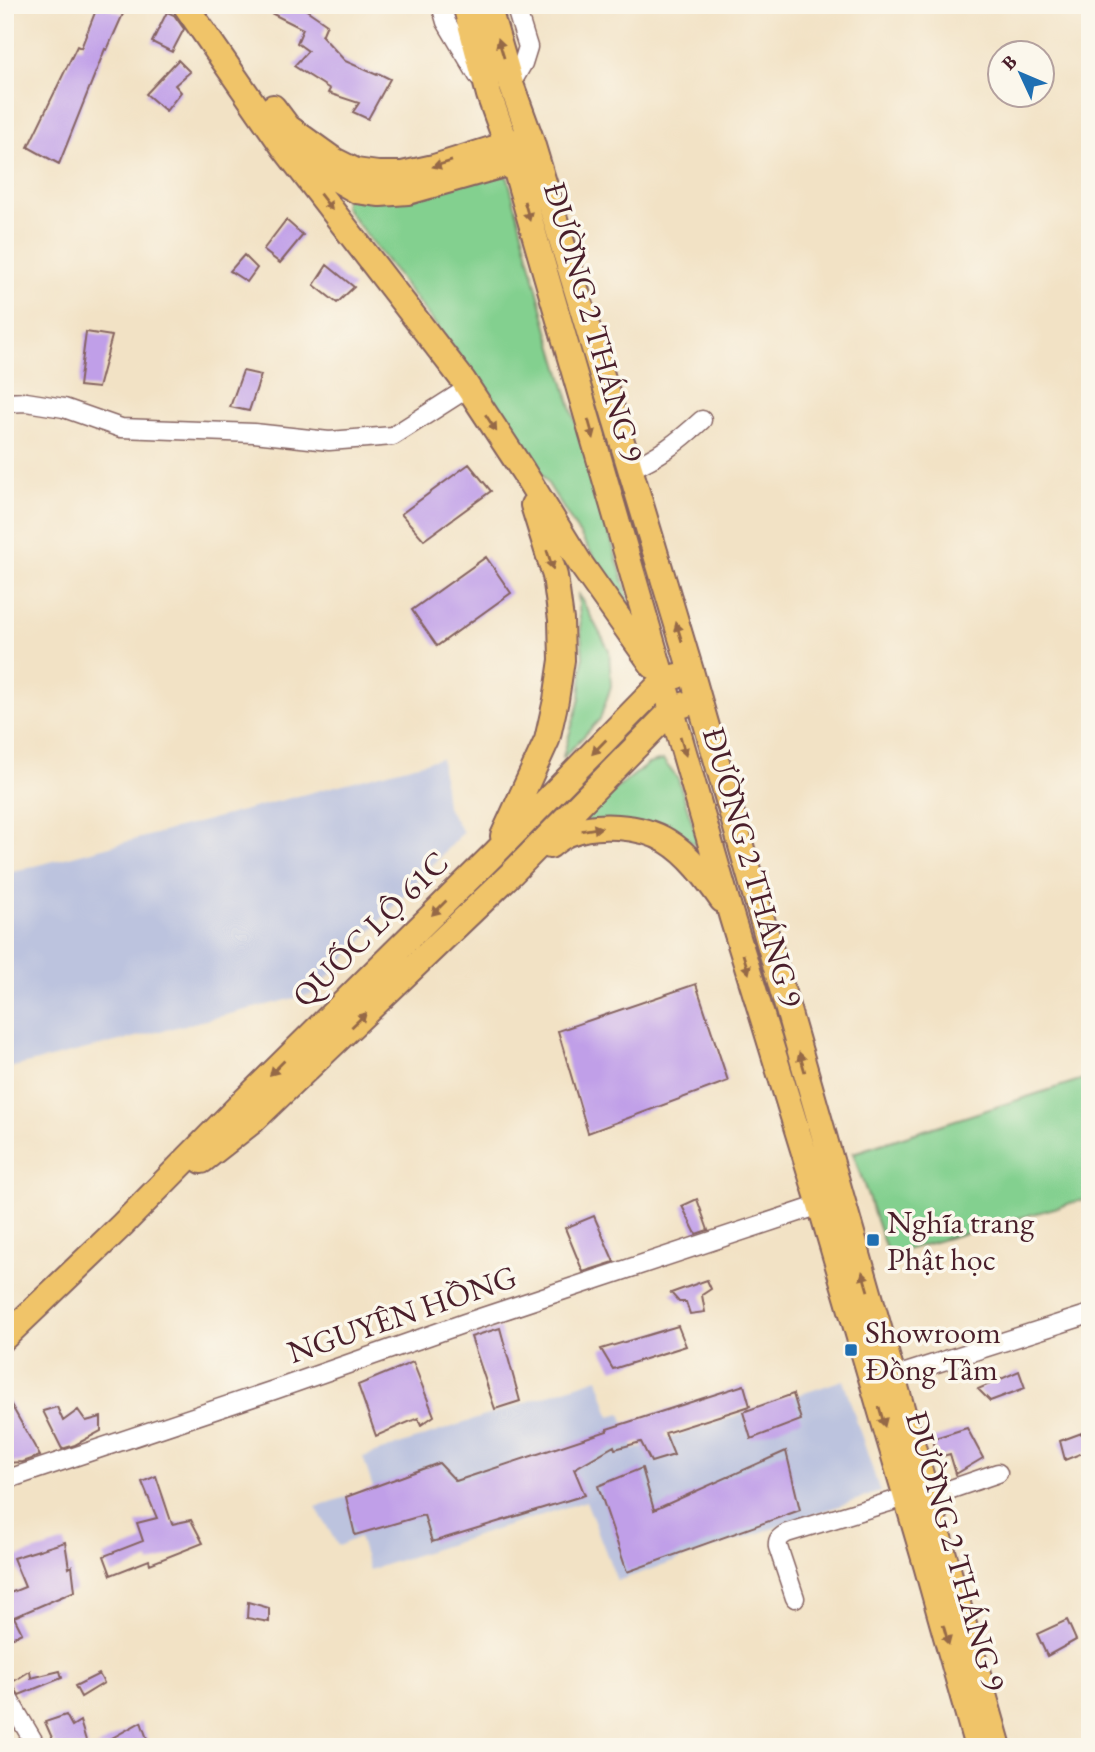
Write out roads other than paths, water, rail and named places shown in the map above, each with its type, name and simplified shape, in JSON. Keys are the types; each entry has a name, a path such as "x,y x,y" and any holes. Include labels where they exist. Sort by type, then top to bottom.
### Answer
{"highway":[{"path":"185,5 284,148 468,388 580,563 664,680 691,671"},
{"path":"201,5 288,127 334,160 356,171 402,174 521,149"},
{"name":"ĐƯỜNG 2 THÁNG 9","path":"465,5 500,89 630,469 691,671 893,1377 917,1497 978,1747"},
{"name":"ĐƯỜNG 2 THÁNG 9","path":"488,5 500,89"},
{"path":"284,148 357,191 380,194 408,192 456,179 521,149"},
{"name":"ĐƯỜNG 2 THÁNG 9","path":"521,149 664,680 732,918 820,1205 999,1747"},
{"path":"495,853 547,740 562,660 561,620 555,576 523,471"},
{"name":"QUỐC LỘ 61C","path":"5,1337 122,1225 250,1094 495,853 664,680"},
{"path":"673,709 698,699"},
{"name":"QUỐC LỘ 61C","path":"122,1225 253,1121 512,873 673,709"},
{"path":"512,873 567,834 595,827 623,827 666,840 678,850 699,871 732,918"}],"street":[{"path":"441,5 446,22 500,89 523,63 528,47 515,5"},
{"path":"5,403 26,402 64,408 121,428 254,433 329,440 393,436 468,388"},
{"path":"630,469 677,443 702,420"},
{"name":"NGUYÊN HỒNG","path":"5,1480 820,1205"},
{"path":"893,1377 1090,1314"},
{"path":"795,1598 778,1547 780,1537 999,1473"},
{"path":"5,1693 37,1747"}],"place":[{"name":"Nghĩa trang Phật học","path":"873,1240"},
{"name":"Showroom Đồng Tâm","path":"851,1350"}]}
